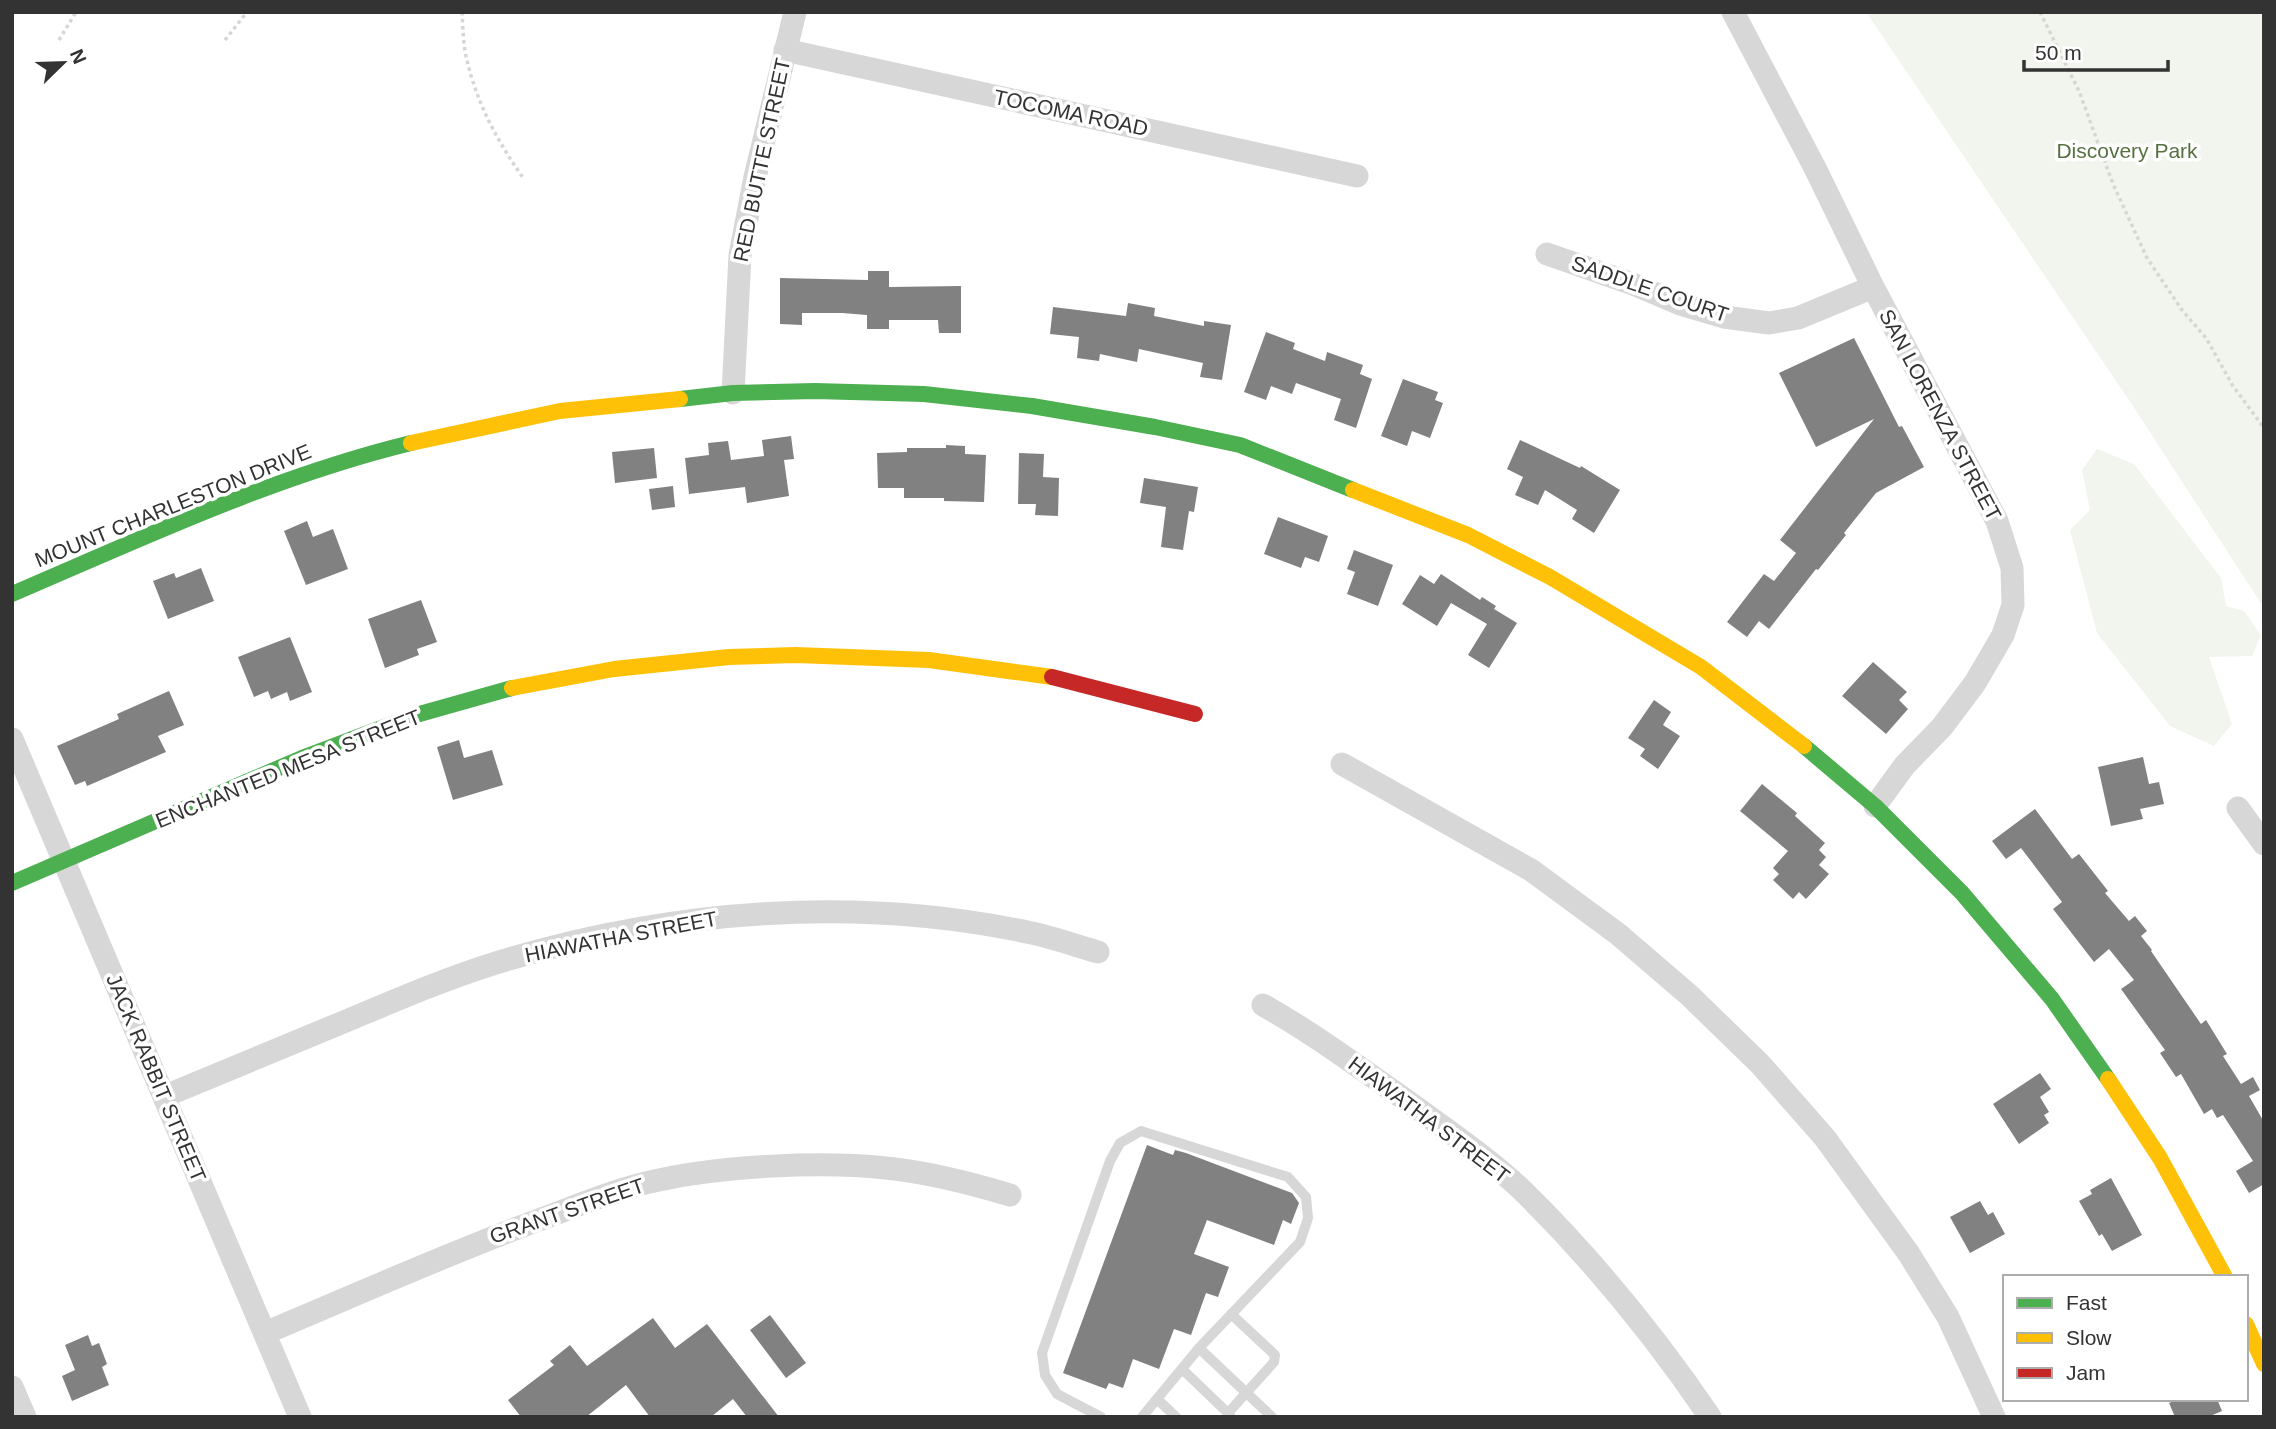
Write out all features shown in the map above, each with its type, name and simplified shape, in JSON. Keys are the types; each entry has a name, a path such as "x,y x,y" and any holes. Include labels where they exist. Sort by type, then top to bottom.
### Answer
{"street":[{"name":"RED BUTTE STREET","path":"733,393 740,255 755,177 795,12"},
{"name":"SAN LORENZA STREET","path":"1733,12 1815,168 1872,287 1997,521 2012,568 2013,605 2003,635 1975,683 1941,727 1905,765 1875,806"},
{"name":"TOCOMA ROAD","path":"785,50 1357,176"},
{"name":"SADDLE COURT","path":"1547,254 1633,284 1680,304 1724,317 1769,323 1798,318 1872,287"},
{"name":"MOUNT CHARLESTON DRIVE","path":"12,594 252,492 355,457 560,411 733,393 815,391 924,394 1044,408 1156,427 1240,445 1468,535 1550,577 1701,667 1786,731 1875,806 1962,893 2052,999 2148,1138 2224,1275"},
{"name":"ENCHANTED MESA STREET","path":"12,883 302,758 416,715 519,686 614,670 729,657 782,655 929,660 1055,677 1195,714"},
{"name":"JACK RABBIT STREET","path":"12,739 300,1417"},
{"path":"1342,764 1531,870 1649,960 1760,1064 1825,1138 1909,1254 1948,1317 1994,1417"},
{"path":"2238,808 2264,844"},
{"name":"HIAWATHA STREET","path":"165,1097 401,998 497,963 567,943 681,921 758,913 859,912 959,921 1034,933 1098,952"},
{"name":"HIAWATHA STREET","path":"1263,1005 1358,1066 1484,1157 1522,1191 1602,1274 1673,1362 1710,1417"},
{"name":"GRANT STREET","path":"265,1334 476,1243 627,1188 660,1180 760,1168 887,1168 1010,1195"},
{"path":"2248,1328 2264,1364"},
{"path":"12,1387 25,1417"}],"lane":[{"path":"1101,1417 1057,1394 1045,1376 1042,1353 1110,1161 1120,1143 1142,1131 1288,1177 1306,1197 1308,1218 1300,1242 1199,1348 1142,1417"},
{"path":"1182,1369 1230,1415 1245,1392 1274,1362 1275,1355 1231,1314"},
{"path":"1199,1348 1272,1417"},
{"path":"1157,1399 1176,1417"}],"path":[{"path":"60,40 76,12"},
{"path":"225,40 247,12"},
{"path":"462,12 466,55 480,105 500,145 524,178"},
{"path":"2040,12 2078,91 2113,184 2147,258 2182,310 2206,338 2227,376 2264,428"}],"green space":[{"name":"Discovery Park","path":"1866,12 2264,12 2264,608 2133,406"},
{"path":"2097,449 2134,464 2221,578 2226,606 2244,611 2261,635 2252,656 2209,657 2232,724 2214,746 2170,726 2097,633 2070,530 2090,510 2082,470"}],"building":[{"path":"868,271 889,271 889,287 961,286 961,333 939,333 938,320 889,320 889,329 867,329 867,315 842,313 802,313 802,325 780,324 780,278 868,280"},
{"path":"1128,303 1155,308 1154,316 1204,326 1204,321 1231,325 1222,380 1200,377 1203,363 1139,349 1137,362 1100,354 1099,361 1077,358 1079,337 1050,334 1053,307 1126,316"},
{"path":"1266,332 1295,343 1293,349 1325,361 1327,352 1363,365 1360,374 1372,379 1356,428 1334,420 1341,399 1296,383 1292,394 1271,386 1266,400 1244,392"},
{"path":"1854,338 1899,427 1902,426 1924,467 1876,493 1844,533 1846,535 1769,629 1759,621 1747,637 1727,622 1764,574 1774,581 1796,553 1780,540 1874,419 1816,447 1779,373"},
{"path":"1403,379 1438,392 1435,400 1443,403 1430,438 1412,431 1407,446 1381,436"},
{"path":"791,436 794,459 784,460 789,496 747,503 745,487 689,494 685,458 709,455 708,443 728,441 731,460 764,456 762,440"},
{"path":"1520,440 1580,468 1581,466 1620,490 1594,533 1572,519 1577,510 1545,490 1538,505 1515,495 1523,477 1507,469"},
{"path":"946,445 965,446 965,454 986,455 984,502 904,498 904,488 878,488 877,453 907,452 907,448 946,448"},
{"path":"654,448 657,478 615,483 612,452"},
{"path":"1019,453 1044,454 1043,477 1059,478 1058,516 1035,515 1036,504 1018,504"},
{"path":"1144,478 1198,487 1194,512 1189,511 1183,550 1161,547 1166,507 1140,503"},
{"path":"673,486 675,507 652,510 649,489"},
{"path":"1278,517 1328,536 1319,562 1305,557 1301,568 1264,554"},
{"path":"307,521 313,537 333,529 348,569 306,585 284,531"},
{"path":"1354,550 1393,565 1378,606 1347,594 1355,572 1347,569"},
{"path":"201,568 214,601 168,619 153,581 174,573 176,578"},
{"path":"1441,574 1480,600 1482,597 1496,606 1494,609 1517,623 1489,668 1468,655 1487,624 1451,603 1437,626 1402,604 1420,575 1434,584"},
{"path":"421,600 437,642 417,649 419,655 385,668 368,619"},
{"path":"290,637 312,692 290,701 287,692 271,699 268,691 254,697 238,657"},
{"path":"1873,662 1907,692 1899,700 1908,709 1886,734 1842,696"},
{"path":"169,691 184,725 158,736 166,752 87,786 85,781 75,785 57,746 119,719 117,714"},
{"path":"1654,700 1671,712 1663,725 1680,736 1658,769 1640,756 1645,749 1628,738"},
{"path":"459,740 464,758 492,750 503,785 453,800 437,747"},
{"path":"2143,757 2149,784 2159,782 2164,804 2140,809 2143,819 2111,826 2098,767"},
{"path":"1762,784 1797,813 1795,816 1825,843 1819,850 1826,857 1819,865 1829,874 1806,899 1799,892 1793,899 1773,880 1779,874 1773,868 1788,851 1740,811"},
{"path":"2035,809 2072,859 2079,854 2108,891 2105,893 2129,921 2135,916 2147,931 2141,936 2201,1024 2206,1020 2227,1054 2223,1056 2241,1084 2253,1077 2260,1090 2249,1096 2264,1122 2264,1184 2249,1193 2236,1171 2253,1161 2223,1115 2217,1118 2212,1109 2204,1114 2181,1074 2176,1077 2160,1053 2165,1050 2121,989 2134,980 2109,949 2094,962 2053,909 2062,902 2021,848 2006,859 1992,841"},
{"path":"2040,1073 2051,1089 2040,1097 2049,1112 2044,1115 2049,1123 2019,1144 1993,1104"},
{"path":"1147,1145 1173,1155 1175,1150 1186,1153 1292,1193 1299,1203 1291,1224 1283,1220 1274,1245 1207,1220 1194,1254 1229,1267 1218,1297 1206,1293 1191,1335 1174,1329 1159,1369 1133,1359 1123,1388 1109,1383 1106,1389 1063,1373"},
{"path":"2111,1178 2142,1235 2112,1251 2102,1234 2099,1236 2079,1201 2092,1194 2090,1190"},
{"path":"1980,1201 1988,1215 1993,1212 2005,1234 1970,1253 1950,1217"},
{"path":"770,1315 806,1363 786,1378 750,1330"},
{"path":"653,1318 675,1348 707,1324 779,1417 747,1417 733,1399 711,1417 650,1417 626,1385 586,1417 521,1417 508,1400 554,1365 550,1361 570,1345 587,1366"},
{"path":"88,1335 92,1346 99,1343 107,1364 102,1367 109,1385 72,1401 62,1376 75,1370 65,1345"},
{"path":"2218,1401 2222,1411 2208,1417 2175,1417 2169,1403"}],"traffic: fast":[{"path":"680,399 733,393 815,391 924,394 1032,406 1240,445 1353,490"},
{"path":"12,594 258,491 308,473 411,443"},
{"path":"12,883 302,758 416,715 512,688"},
{"path":"1804,746 1875,806 1962,893 2052,999 2108,1079"}],"traffic: slow":[{"path":"411,443 560,411 680,399"},
{"path":"1353,490 1468,535 1550,577 1701,667 1804,746"},
{"path":"512,688 614,669 729,657 796,655 929,660 1052,677"},
{"path":"2108,1079 2160,1158 2224,1275"},
{"path":"2248,1328 2264,1364"}],"traffic: jam":[{"path":"1052,677 1195,714"}]}
